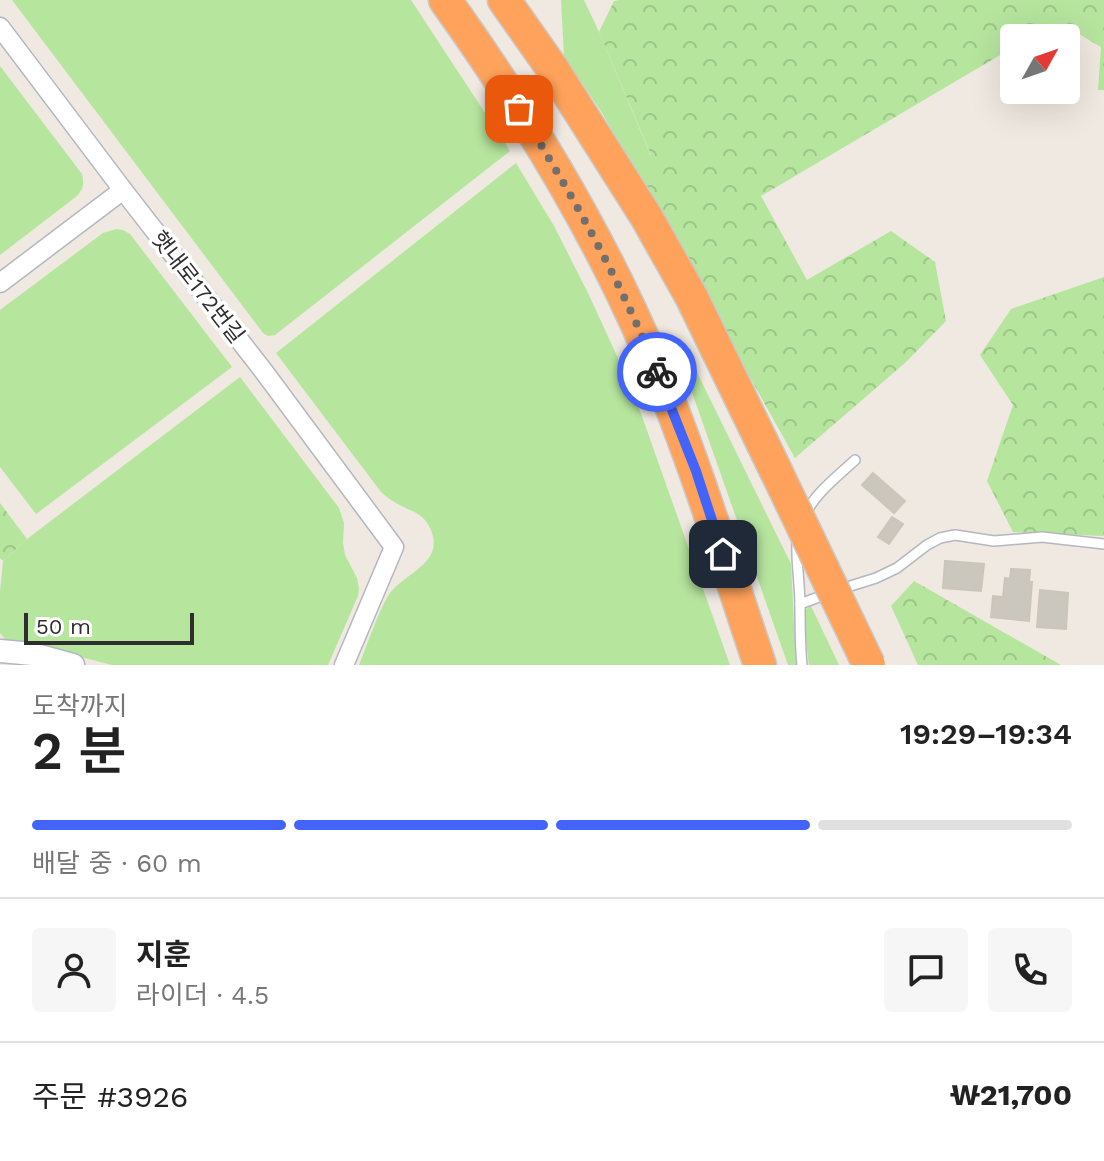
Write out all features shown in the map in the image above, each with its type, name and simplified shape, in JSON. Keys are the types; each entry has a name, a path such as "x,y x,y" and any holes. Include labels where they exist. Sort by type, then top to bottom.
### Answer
{"highway":[{"path":"445,0 555,166 589,227 646,346 696,471 760,665"},
{"path":"504,0 554,71 647,218 692,298 869,665"}],"street":[{"name":"햇내로172번길","path":"0,27 394,547 344,665"},
{"path":"0,283 123,190"},
{"path":"0,651 33,654 73,665"}],"lane":[{"path":"802,665 797,537 807,510 855,460"},
{"path":"800,604 876,578 897,568 927,545 955,535 994,541 1042,537 1104,544"}],"green space":[{"path":"12,0 411,0 510,151 275,335 268,336"},
{"path":"561,0 584,0 599,32 651,156 633,168 601,111 564,57"},
{"path":"1104,0 1104,90 1098,90 1101,47 1080,35 1080,24 1000,24 1000,55 761,196 807,280 891,231 935,262 946,321 906,362 795,458 633,168 651,155 599,32 614,1"},
{"path":"0,66 82,174 83,183 77,196 0,255"},
{"path":"516,163 554,226 633,391 730,665 359,665 388,596 428,559 434,540 424,518 381,492 276,353"},
{"path":"116,229 130,234 232,367 36,514 0,467 0,310 103,233"},
{"path":"1104,277 1104,536 1013,532 987,481 1013,405 980,355 1011,309"},
{"path":"683,344 791,564 796,665 788,665 676,347"},
{"path":"240,377 339,508 344,523 345,555 359,588 328,665 112,665 5,639 0,633 3,561 27,539"},
{"path":"0,503 27,539 3,561 0,558"},
{"path":"914,581 1061,665 918,665 891,606"},
{"path":"811,606 839,665 809,665 805,632 806,609"}],"building":[{"path":"873,473 905,501 894,513 862,485"},
{"path":"892,517 903,524 889,544 878,537"},
{"path":"945,561 984,564 981,591 943,588"},
{"path":"1011,569 1030,570 1029,621 991,617 993,596 1003,597 1005,578 1010,579"},
{"path":"1040,590 1068,593 1066,629 1037,627"}],"way so far":[{"path":"519,109 589,227 657,372"}],"route":[{"path":"657,372 696,471 723,554"}]}
